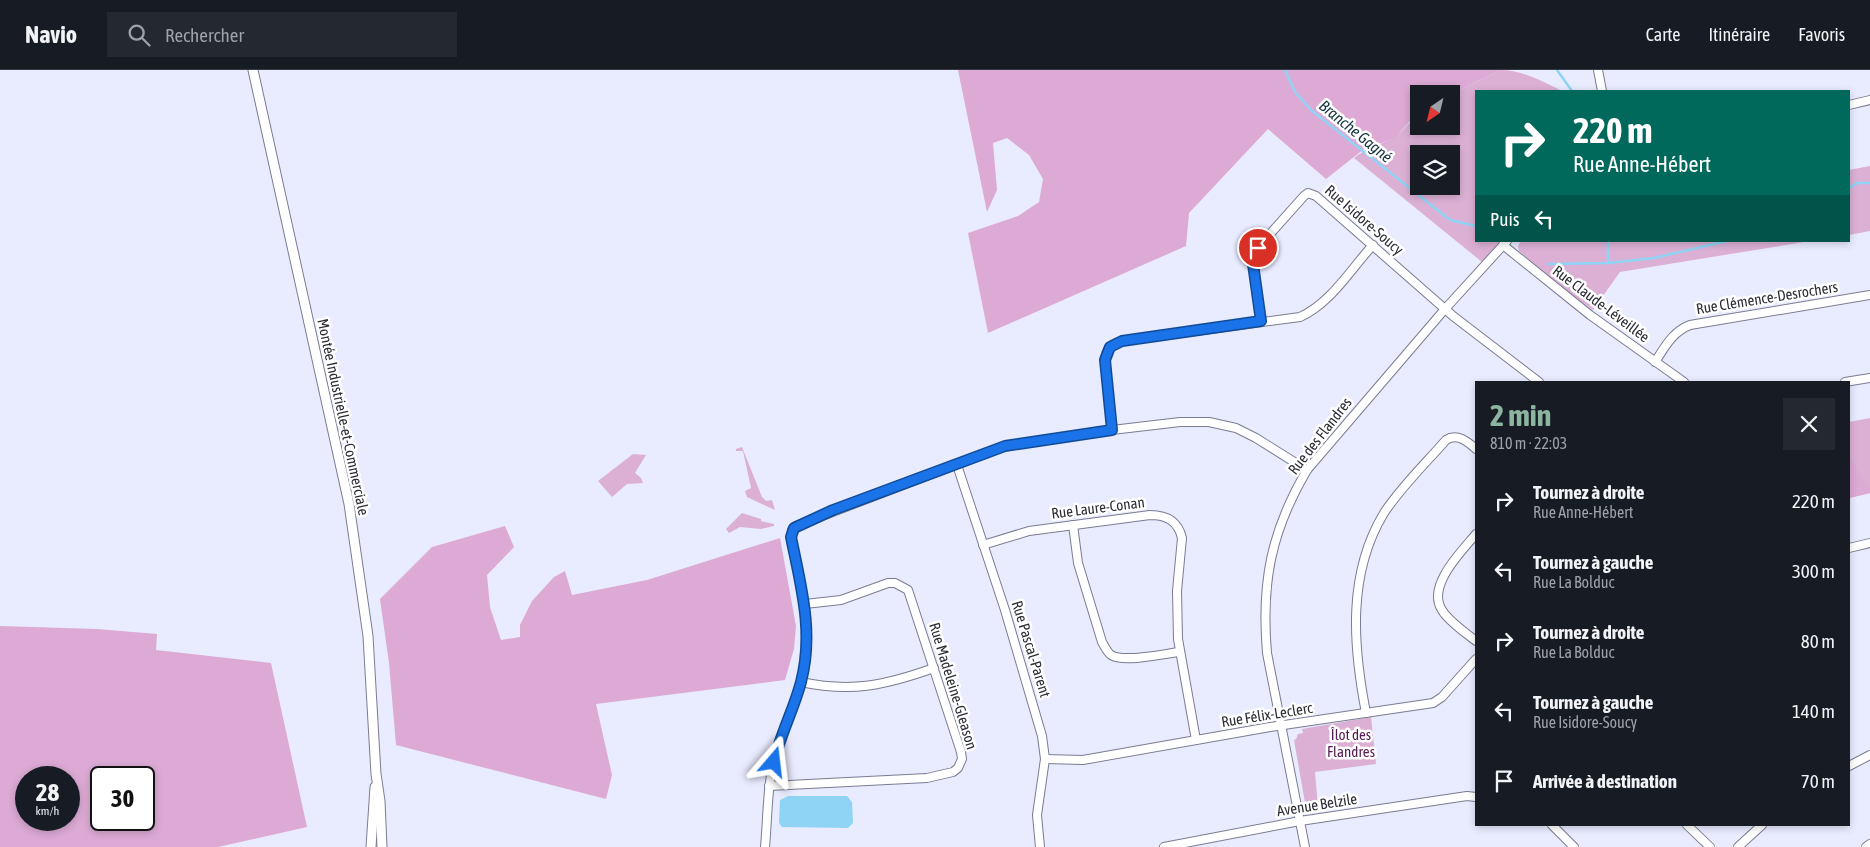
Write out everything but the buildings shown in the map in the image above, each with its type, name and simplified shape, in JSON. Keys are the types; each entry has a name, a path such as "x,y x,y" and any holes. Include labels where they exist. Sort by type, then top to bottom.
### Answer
{"main road":[{"name":"Montée Industrielle-et-Commerciale","path":"253,70 349,504 368,636 382,847"},
{"name":"Montée Industrielle-et-Commerciale","path":"371,847 376,774"}],"street":[{"path":"1598,70 1602,90"},
{"path":"1850,105 1870,100"},
{"name":"Rue Isidore-Soucy","path":"1261,321 1253,264 1255,254 1261,244 1306,194 1311,194 1316,196 1486,343 1538,381"},
{"name":"Rue des Flandres","path":"1305,847 1267,652 1264,621 1270,560 1280,526 1294,492 1307,470 1445,309 1505,243"},
{"name":"Rue Claude-Léveillée","path":"1505,243 1590,315 1683,381"},
{"path":"1112,430 1105,360 1110,347 1122,341 1261,321 1295,318 1313,311 1328,298 1373,245"},
{"name":"Rue Clémence-Desrochers","path":"1655,362 1672,336 1680,329 1690,325 1870,295"},
{"path":"1850,381 1870,378"},
{"path":"765,847 769,786 777,748 801,682 807,640 805,604 791,537 794,528 833,510 1005,446 1180,422 1217,423 1251,434 1307,470"},
{"path":"1366,713 1358,650 1356,612 1358,580 1366,551 1385,512 1446,440 1450,437 1462,438 1475,447"},
{"name":"Rue Pascal-Parent","path":"957,465 1023,669 1042,736 1045,759 1037,815 1040,847"},
{"name":"Rue Laure-Conan","path":"983,545 1029,531 1157,515 1168,517 1177,525 1182,538 1177,591 1179,652 1196,740"},
{"path":"1073,525 1078,563 1102,642 1108,652 1122,658 1179,652"},
{"path":"1475,535 1454,559 1442,579 1438,593 1441,610 1475,640"},
{"path":"1850,548 1870,543"},
{"name":"Rue Madeleine-Gleason","path":"769,786 927,778 953,772 958,768 962,759 908,590 902,585 888,583 841,600 805,604"},
{"name":"Rue Félix-Leclerc","path":"1045,759 1083,760 1196,740 1433,703 1442,697 1475,660"},
{"path":"801,682 834,688 871,686 934,668"},
{"path":"1850,765 1870,755"},
{"name":"Avenue Belzile","path":"1164,847 1300,821 1475,796"},
{"path":"1553,826 1574,847"},
{"path":"1689,826 1710,847"},
{"path":"1738,847 1761,826"},
{"path":"1866,847 1870,844"}],"green space":[{"path":"1501,70 1525,74 1560,90 1475,90 1475,242 1500,242 1482,262 1354,158 1399,133 1410,122 1410,135 1460,135 1460,90"},
{"path":"1870,166 1870,231 1850,235 1850,170"},
{"path":"1520,242 1804,242 1620,272 1593,310 1553,281 1519,251 1518,246"},
{"path":"1870,418 1870,493 1850,498 1850,422"},
{"path":"742,447 762,497 766,501 772,500 775,510 747,497 745,491 751,488 743,451 736,451 736,449"},
{"path":"633,454 646,455 635,473 641,478 643,483 627,484 612,497 598,481"},
{"path":"742,513 774,524 774,526 761,529 740,527 729,533 726,529"},
{"name":"Îlot des Flandres","path":"1371,717 1376,764 1315,772 1318,807 1308,806 1305,803 1294,740 1298,734 1303,733 1302,729"}],"shaded area":[{"path":"958,70 1501,70 1460,90 1460,85 1410,85 1410,121 1395,138 1364,149 1326,179 1268,129 1189,213 1186,246 988,333 968,233 1018,216 1039,202 1043,179 1029,155 1007,138 993,143 997,190 987,212"},
{"path":"1850,459 1870,489 1870,493 1850,498"},
{"path":"505,526 514,547 487,575 490,607 501,640 520,637 520,625 532,601 554,577 565,571 572,595 647,580 780,538 796,626 794,649 785,680 596,704 612,775 606,799 396,745 389,663 380,599 432,547"},
{"path":"0,626 97,629 157,634 156,650 271,663 307,827 218,847 0,847"}],"water":[{"path":"788,796 847,796 852,802 853,823 848,828 782,827 779,823 780,800"}],"waterway":[{"name":"Branche Gagné","path":"1285,70 1295,92 1311,110 1450,220 1475,226"},
{"path":"1557,70 1571,90"},
{"name":"Branche Gagné","path":"1850,187 1857,183 1870,183"},
{"path":"1608,242 1608,263"},
{"name":"Branche Gagné","path":"1548,264 1608,263 1654,258 1723,242"}],"route":[{"path":"774,762 777,748 801,682 807,640 805,604 791,537 792,530 796,526 833,510 1005,446 1112,430 1105,360 1105,355 1110,347 1122,341 1261,321 1253,264 1258,248"}]}
